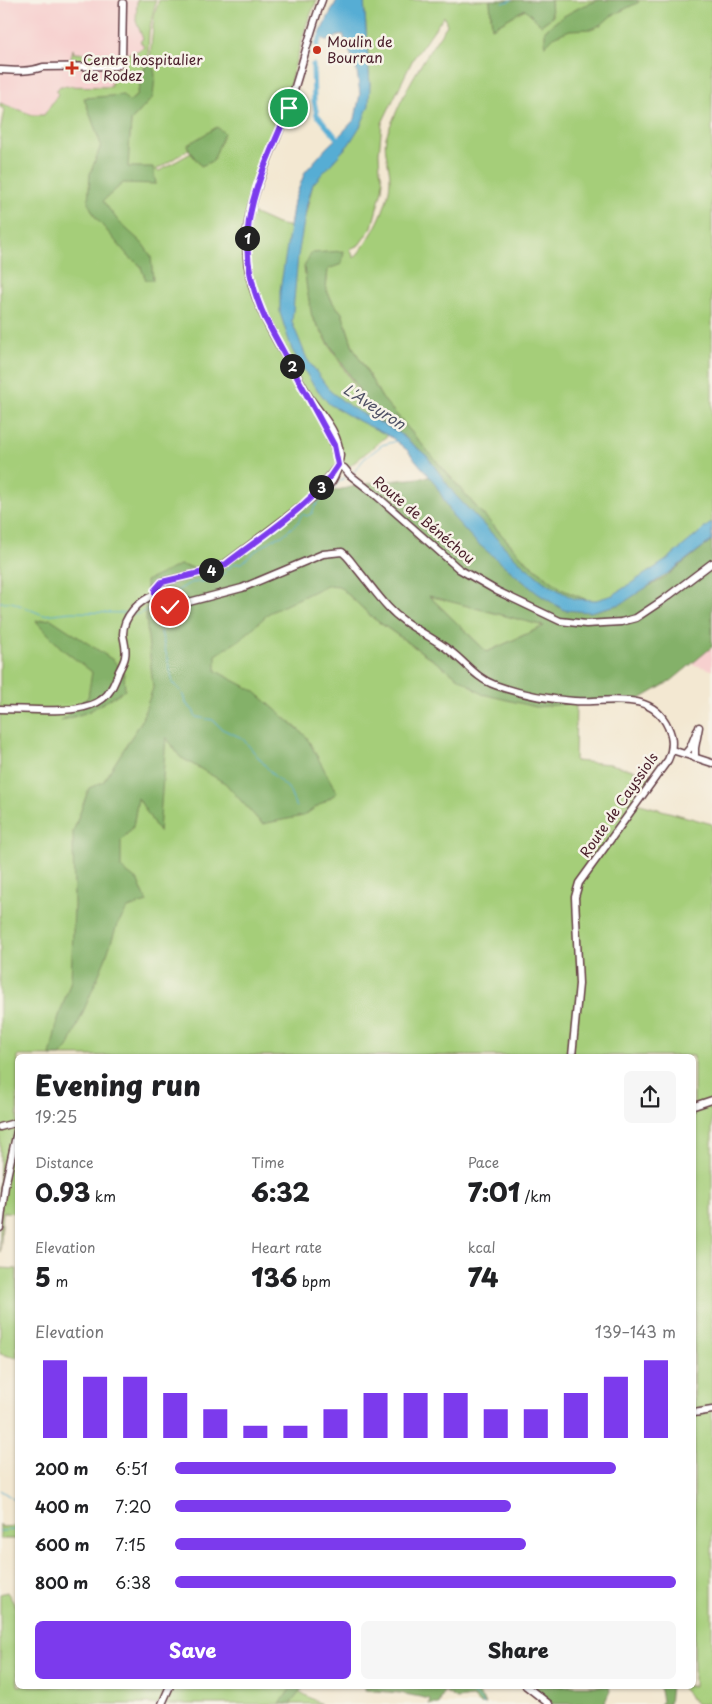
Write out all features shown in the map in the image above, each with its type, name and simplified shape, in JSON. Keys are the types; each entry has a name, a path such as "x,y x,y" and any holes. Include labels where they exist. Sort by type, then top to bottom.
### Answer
{"street":[{"path":"0,709 68,709 84,707 108,696 114,686 125,657 124,624 146,598 155,596 155,590 162,582 212,570 226,564 312,498 338,465 334,445 256,298 246,248 248,220 254,194 289,108 322,0"},
{"path":"0,70 34,70 43,67 61,66 116,66 122,60 123,4"},
{"name":"Route de Bénéchou","path":"338,465 378,497 459,569 497,591 560,621 586,624 621,622 636,618 712,563"},
{"name":"Route de Cayssiols","path":"155,596 162,604 170,607 242,588 323,554 342,552 388,608 450,650 484,680 494,685 535,695 573,701 626,700 644,703 659,711 665,720 672,739 672,750 668,760 579,883 575,897 579,984 572,1054"},
{"path":"685,754 690,748 699,728 695,758"},
{"path":"672,750 712,763"},
{"path":"696,1105 712,1100"},
{"path":"0,1127 15,1123"},
{"path":"0,1228 4,1186 15,1140"},
{"path":"696,1414 712,1410"},
{"path":"162,1704 169,1689"},
{"path":"530,1689 549,1704"}],"shaded area":[{"name":"Centre hospitalier de Rodez","path":"0,0 156,0 149,32 148,57 101,145 0,107"},
{"path":"712,647 712,670 692,664"}],"green space":[{"path":"137,0 156,0 149,32 148,57 137,95 129,102 128,157 131,121 153,97 152,58 150,58 154,15 159,0 317,0 307,23 291,79 290,93 267,149 246,210 277,224 302,229 313,183 349,144 370,85 364,0 490,0 492,28 525,9 541,25 552,17 551,0 712,0 712,153 709,178 712,179 712,540 663,579 606,608 563,590 525,560 382,398 353,347 342,313 333,303 326,289 328,269 311,253 312,317 388,435 314,495 339,586 373,618 433,660 576,703 575,761 610,764 652,775 633,802 712,824 712,1704 696,1704 683,1689 696,1689 696,1054 15,1054 15,1213 3,1212 0,1253 0,131 4,109 0,107 0,103 33,115 44,115 58,94 56,91 60,86 111,87 112,70 122,66 125,55 136,52 144,47 140,41 143,39 136,21","holes":["444,16 447,25 412,80 386,137 385,147 390,179 387,199 373,232 354,258 350,249 359,245 372,227 382,190 383,181 379,153 382,123 413,59","187,145 201,165 191,153 159,171 156,170 189,149"]},
{"path":"490,0 551,0 552,17 541,25 525,9 492,28"},
{"path":"599,0 637,0 639,2 611,16 602,24 591,29 570,30 555,36 545,46 545,30 562,17 580,7"},
{"path":"73,49 74,53 119,55 119,57 111,65 110,62 73,61 73,65 70,62"},
{"path":"148,58 152,58 155,75 153,97 131,121 128,167 153,167 156,184 123,183 103,201 119,222 142,243 151,256 153,280 146,280 140,265 129,257 96,218 88,203 90,174 101,145 84,98 123,95 129,102 137,95"},
{"path":"217,127 224,133 213,161 201,166 187,145"},
{"path":"344,251 342,264 328,269 326,289 333,303 342,313 353,347 382,398 525,560 563,590 606,608 663,579 712,540 712,647 671,681 633,703 576,703 536,707 482,694 373,618 339,586 327,585 269,613 241,639 216,655 216,671 254,691 306,736 337,793 303,816 262,824 225,783 180,757 166,737 159,832 138,798 133,827 121,841 121,868 138,881 147,902 128,908 117,925 105,960 68,1048 62,1054 50,1054 58,1019 71,980 74,906 73,832 89,788 103,782 141,722 153,688 146,618 146,581 180,565 216,572 313,502 314,495 370,483 429,477 427,456 398,432 380,422 312,317 304,267 311,253","holes":["429,596 544,626 487,652"]},
{"path":"428,595 544,626 487,652"},
{"path":"51,619 113,660 124,673 125,690 88,712 61,721 88,697 92,672 62,649 36,621"},
{"path":"0,1268 15,1269 15,1358 0,1354"},
{"path":"0,1524 2,1527 15,1526 15,1539 0,1539"},
{"path":"7,1592 15,1605 15,1689 295,1689 321,1704 0,1704 0,1594"},
{"path":"290,1689 302,1689 290,1704 280,1704"},
{"path":"475,1689 486,1704 479,1704 472,1697 457,1699 444,1691 439,1704 429,1704 430,1699 400,1693 365,1690"},
{"path":"534,1689 610,1689 604,1704 552,1704"},
{"path":"660,1689 671,1689 669,1704 659,1704 662,1701"}],"water":[{"path":"337,0 364,0 370,85 369,105 361,125 349,144 313,184 307,204 298,256 292,322 307,359 330,391 352,408 398,432 427,456 455,495 516,559 544,582 574,599 596,600 613,595 665,561 712,522 712,540 670,572 621,604 590,612 564,610 537,593 476,542 454,518 434,482 407,450 391,437 329,404 312,383 292,350 280,313 280,291 294,201 305,172 355,119 360,94 357,71 343,34 327,41 322,38 320,33"}],"waterway":[{"path":"503,3 512,0"},
{"path":"317,45 321,36"},
{"path":"313,65 314,101 317,115 341,143"},
{"path":"353,473 364,459 382,445 397,441"},
{"path":"162,600 190,583 212,580 223,574 233,564 242,563 254,552 275,538 282,536 298,522 302,514 307,516 312,513 318,502 347,476"},
{"path":"0,602 12,602 43,615 71,612 127,613"},
{"path":"133,614 139,614 157,604"},
{"path":"155,606 173,683 182,693 187,705 193,710 196,717 213,720 222,729 242,738 275,777 288,788 297,807"},
{"path":"0,1490 15,1500"},
{"path":"0,1531 15,1530"},
{"path":"467,1689 484,1704"}],"place":[{"name":"Moulin de Bourran","path":"317,50"},
{"name":"Centre hospitalier de Rodez","path":"72,68"}],"route":[{"path":"170,607 165,607 155,595 155,590 162,582 212,570 226,564 312,498 338,465 334,445 256,298 246,248 248,220 254,194 289,108"}],"water label":[{"name":"L'Aveyron","path":"374,407"}]}
